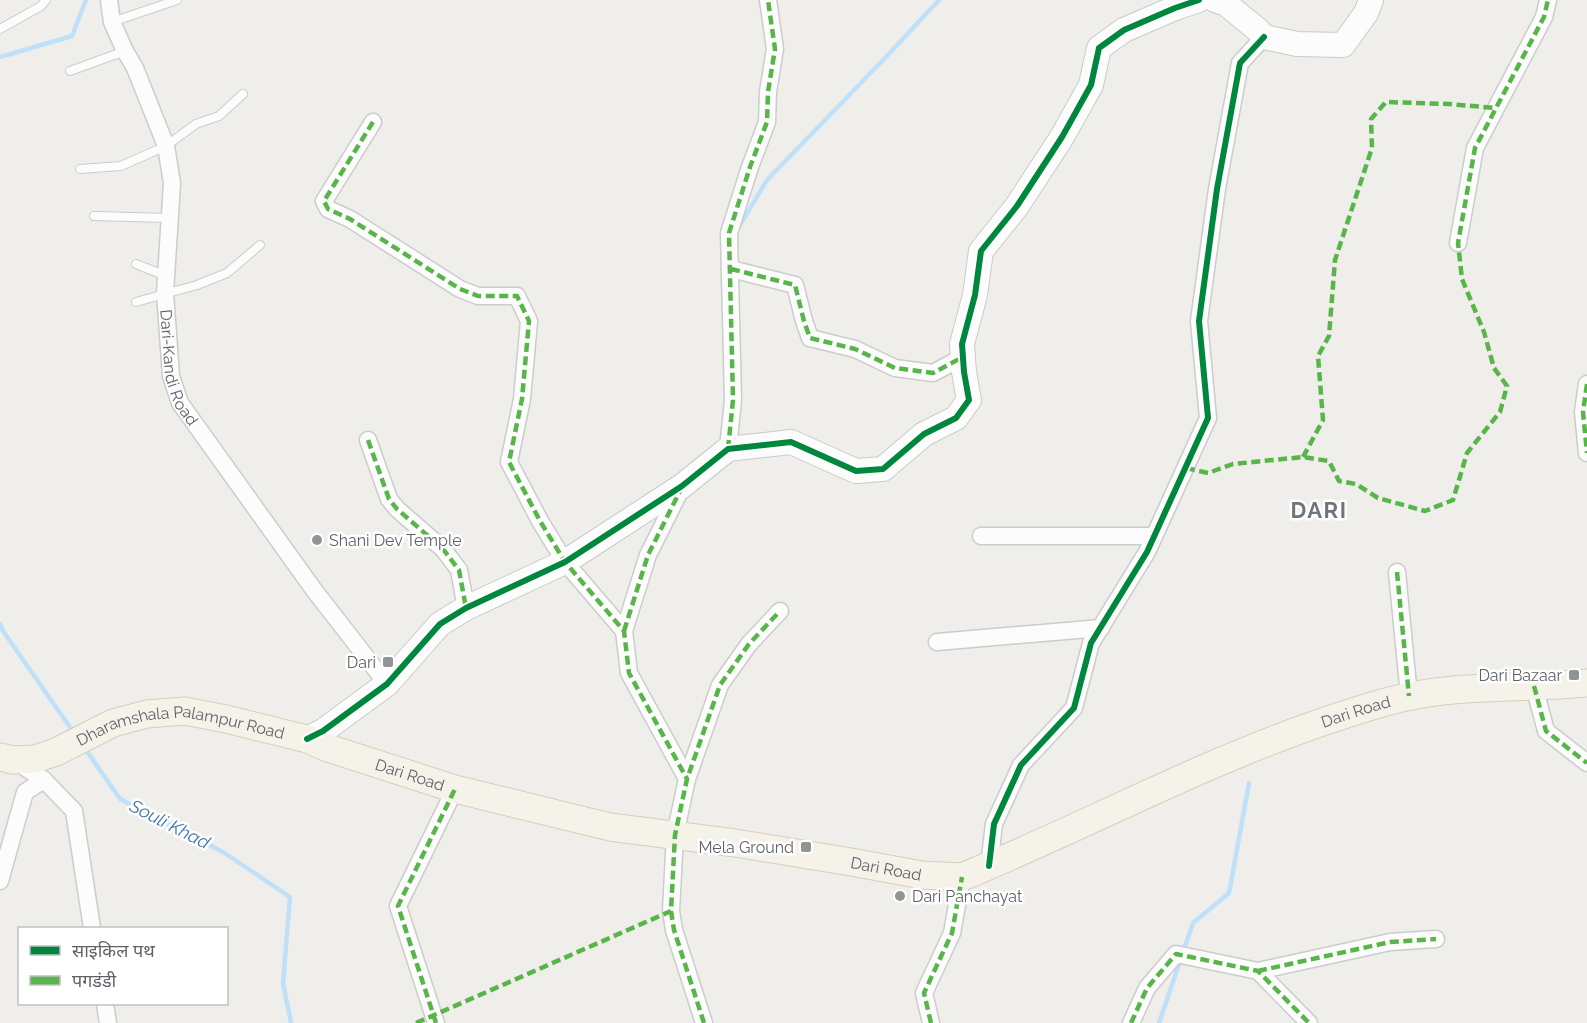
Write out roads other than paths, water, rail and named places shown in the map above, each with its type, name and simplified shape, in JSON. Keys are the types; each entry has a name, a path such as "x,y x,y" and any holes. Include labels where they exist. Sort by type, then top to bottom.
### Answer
{"main road":[{"name":"Dari Road","path":"307,740 455,789 609,827 735,843 922,875 962,877 1264,743 1377,703 1409,696 1475,688 1587,683"},
{"name":"Dharamshala Palampur Road","path":"7,758 35,759 56,752 113,723 147,714 185,711 307,740"}],"street":[{"name":"Dari-Kandi Road","path":"109,0 112,22 135,68 166,146 172,183 165,285 171,376 180,403 314,590 387,684"},
{"path":"728,449 733,400 729,233 767,122 768,92 775,49 768,0"},
{"path":"307,740 323,731 387,684 440,624 466,608 565,562 682,486 728,449 791,442 856,471 883,469 924,434 956,418 969,400 962,344 975,295 981,251 1017,206 1062,137 1091,85 1099,48 1124,30 1199,0"},
{"path":"1215,0 1226,4 1264,37 1297,44 1343,45 1366,13 1371,0"},
{"path":"1458,243 1475,148 1544,17 1548,0"},
{"path":"989,866 994,824 1021,765 1074,708 1091,643 1147,552 1208,418 1199,321 1217,189 1240,63 1264,37"},
{"path":"373,122 324,201 327,209 351,219 460,289 478,296 517,296 529,321 522,399 509,462 565,562 624,631"},
{"path":"730,269 795,285 810,338 855,349 895,368 933,373 963,357"},
{"path":"1587,384 1583,412 1587,453"},
{"path":"368,440 389,499 397,509 443,549 459,570 466,608"},
{"path":"682,486 648,555 624,631 629,673 687,779"},
{"path":"981,536 1154,536"},
{"path":"1397,572 1409,696"},
{"path":"704,1023 674,930 671,911 675,835 687,779 720,685 749,644 780,611"},
{"path":"937,642 1101,628"},
{"path":"1534,687 1546,731 1587,764"},
{"path":"7,758 44,780 74,811 92,927"},
{"path":"0,881 25,792 44,780"},
{"path":"436,1023 398,906 455,789"},
{"path":"931,1023 924,993 952,933 962,877"},
{"path":"1131,1023 1147,988 1176,954 1258,971 1390,942 1436,939"},
{"path":"1258,971 1309,1023"},
{"path":"105,1005 108,1023"}],"lane":[{"path":"0,29 41,6 46,0"},
{"path":"112,22 177,0"},
{"path":"70,71 125,51"},
{"path":"80,169 121,165 166,146 196,124 219,116 243,93"},
{"path":"94,216 170,218"},
{"path":"136,302 165,285 198,285 227,273 260,245"},
{"path":"136,264 165,285"}],"waterway":[{"path":"0,57 72,36 86,0"},
{"path":"740,225 767,180 939,0"},
{"name":"Souli Khad","path":"0,624 74,733"},
{"name":"Souli Khad","path":"84,747 120,799 223,852 290,897 283,983 291,1023"},
{"path":"1159,1023 1193,923 1229,893 1249,783"}],"place":[{"name":"Shani Dev Temple","path":"317,540"},
{"name":"Dari","path":"388,662"},
{"name":"Dari Bazaar","path":"1574,675"},
{"name":"Mela Ground","path":"806,847"},
{"name":"Dari Panchayat","path":"900,896"}],"district":[{"name":"DARI","path":"1319,510"}]}
